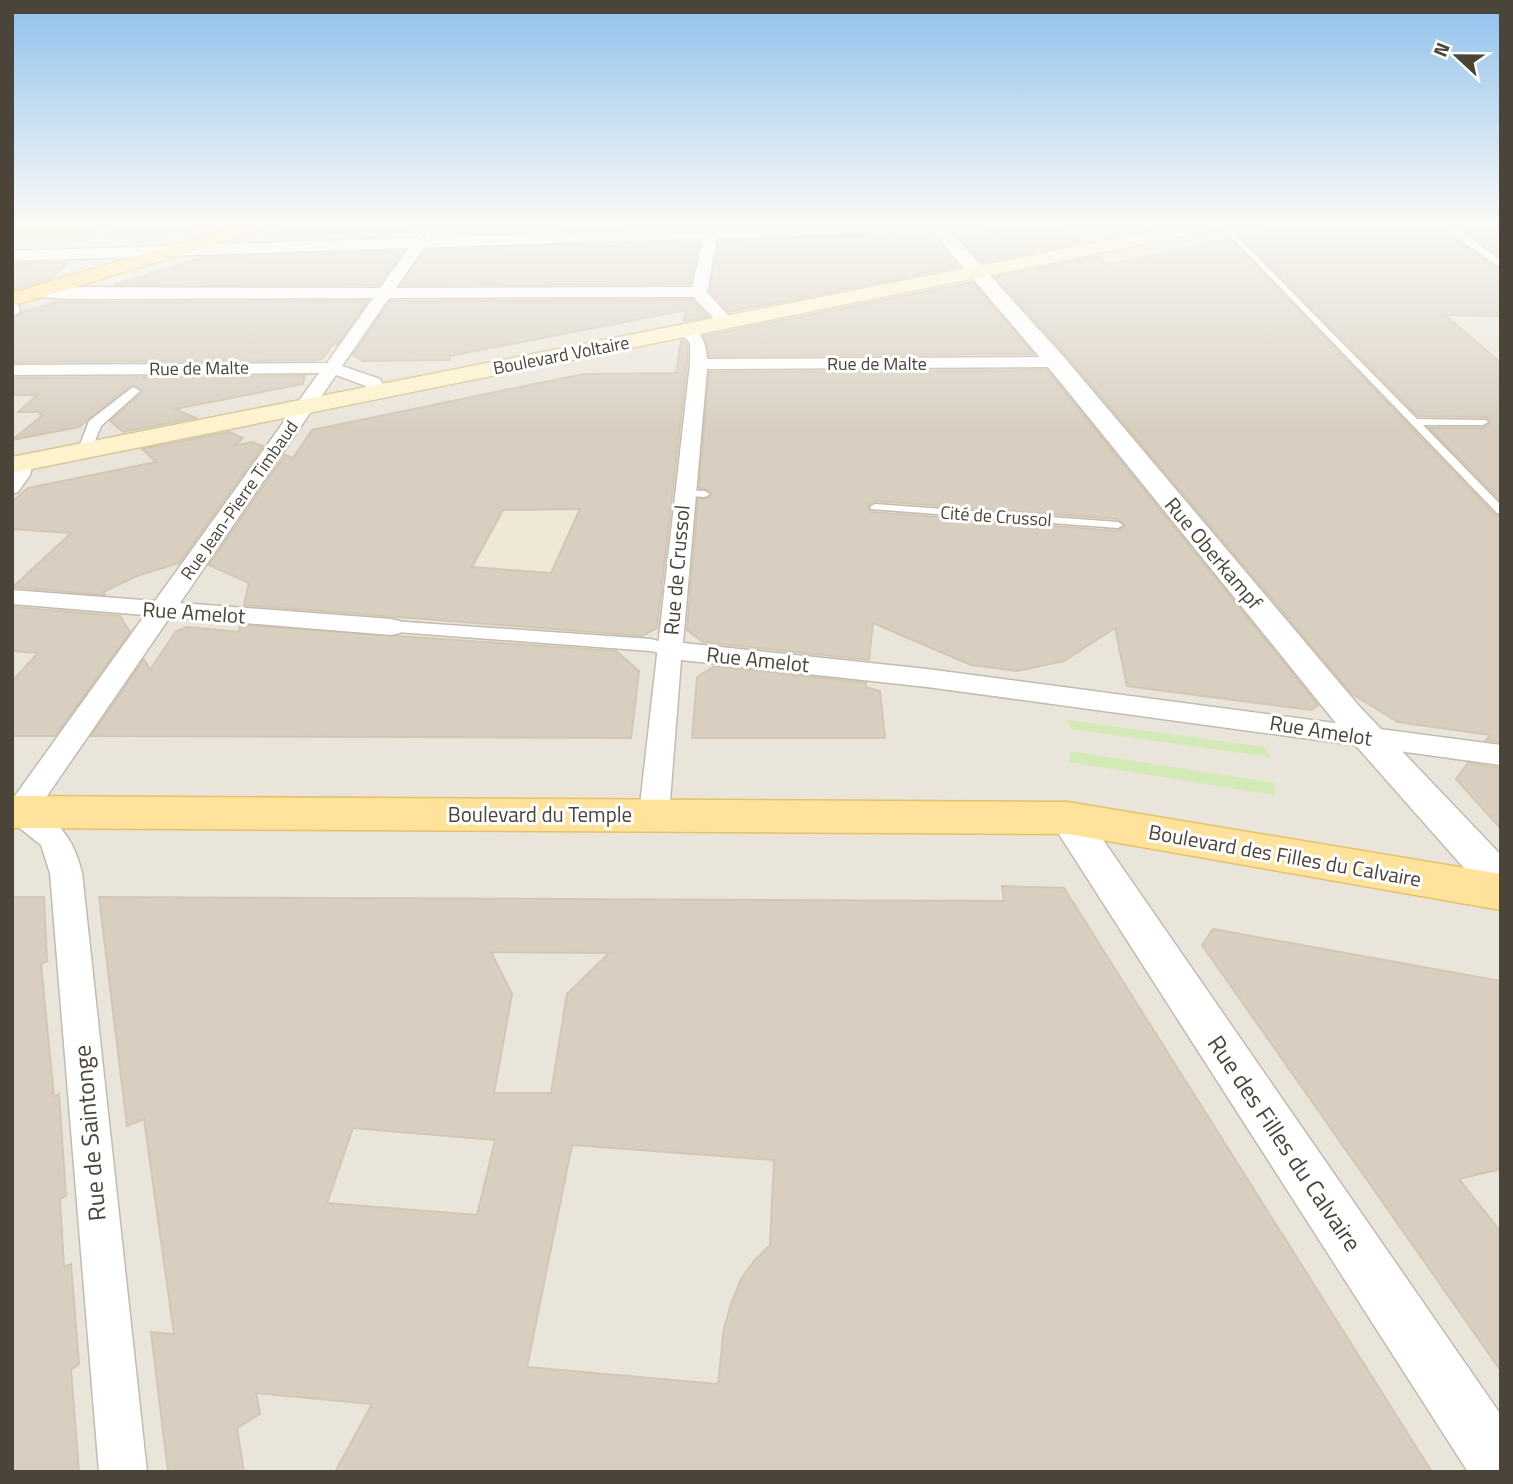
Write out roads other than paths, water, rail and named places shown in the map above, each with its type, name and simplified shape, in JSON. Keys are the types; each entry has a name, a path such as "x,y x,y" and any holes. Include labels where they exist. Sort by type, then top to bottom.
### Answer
{"main road":[{"path":"12,303 47,290"},
{"name":"Boulevard Voltaire","path":"19,463 885,290"},
{"name":"Boulevard du Temple","path":"16,812 1069,818"},
{"name":"Boulevard des Filles du Calvaire","path":"1069,818 1501,892"}],"street":[{"name":"Rue Jean-Pierre Timbaud","path":"16,812 163,610 287,429 307,406 389,290"},
{"name":"Rue Oberkampf","path":"993,290 1369,738 1501,882"},
{"path":"41,292 699,292 726,322"},
{"path":"12,303 12,312"},
{"name":"Rue de Crussol","path":"654,814 669,650 694,493 699,364 698,344 687,330"},
{"name":"Rue de Malte","path":"699,364 1056,362"},
{"name":"Rue de Malte","path":"12,370 155,373 332,368 374,383 377,392"},
{"path":"85,450 94,424 133,391"},
{"path":"12,489 22,475 19,463"},
{"name":"Rue Amelot","path":"12,597 651,645 669,650 927,678 1501,755"},
{"name":"Rue de Saintonge","path":"16,812 49,833 62,850 123,1472"},
{"name":"Rue des Filles du Calvaire","path":"1069,818 1501,1468"}],"lane":[{"path":"1291,290 1501,510"},
{"path":"1414,422 1483,422"},
{"name":"Cité de Crussol","path":"875,507 1118,525"}],"tunnel":[{"path":"133,391 150,377"}]}
